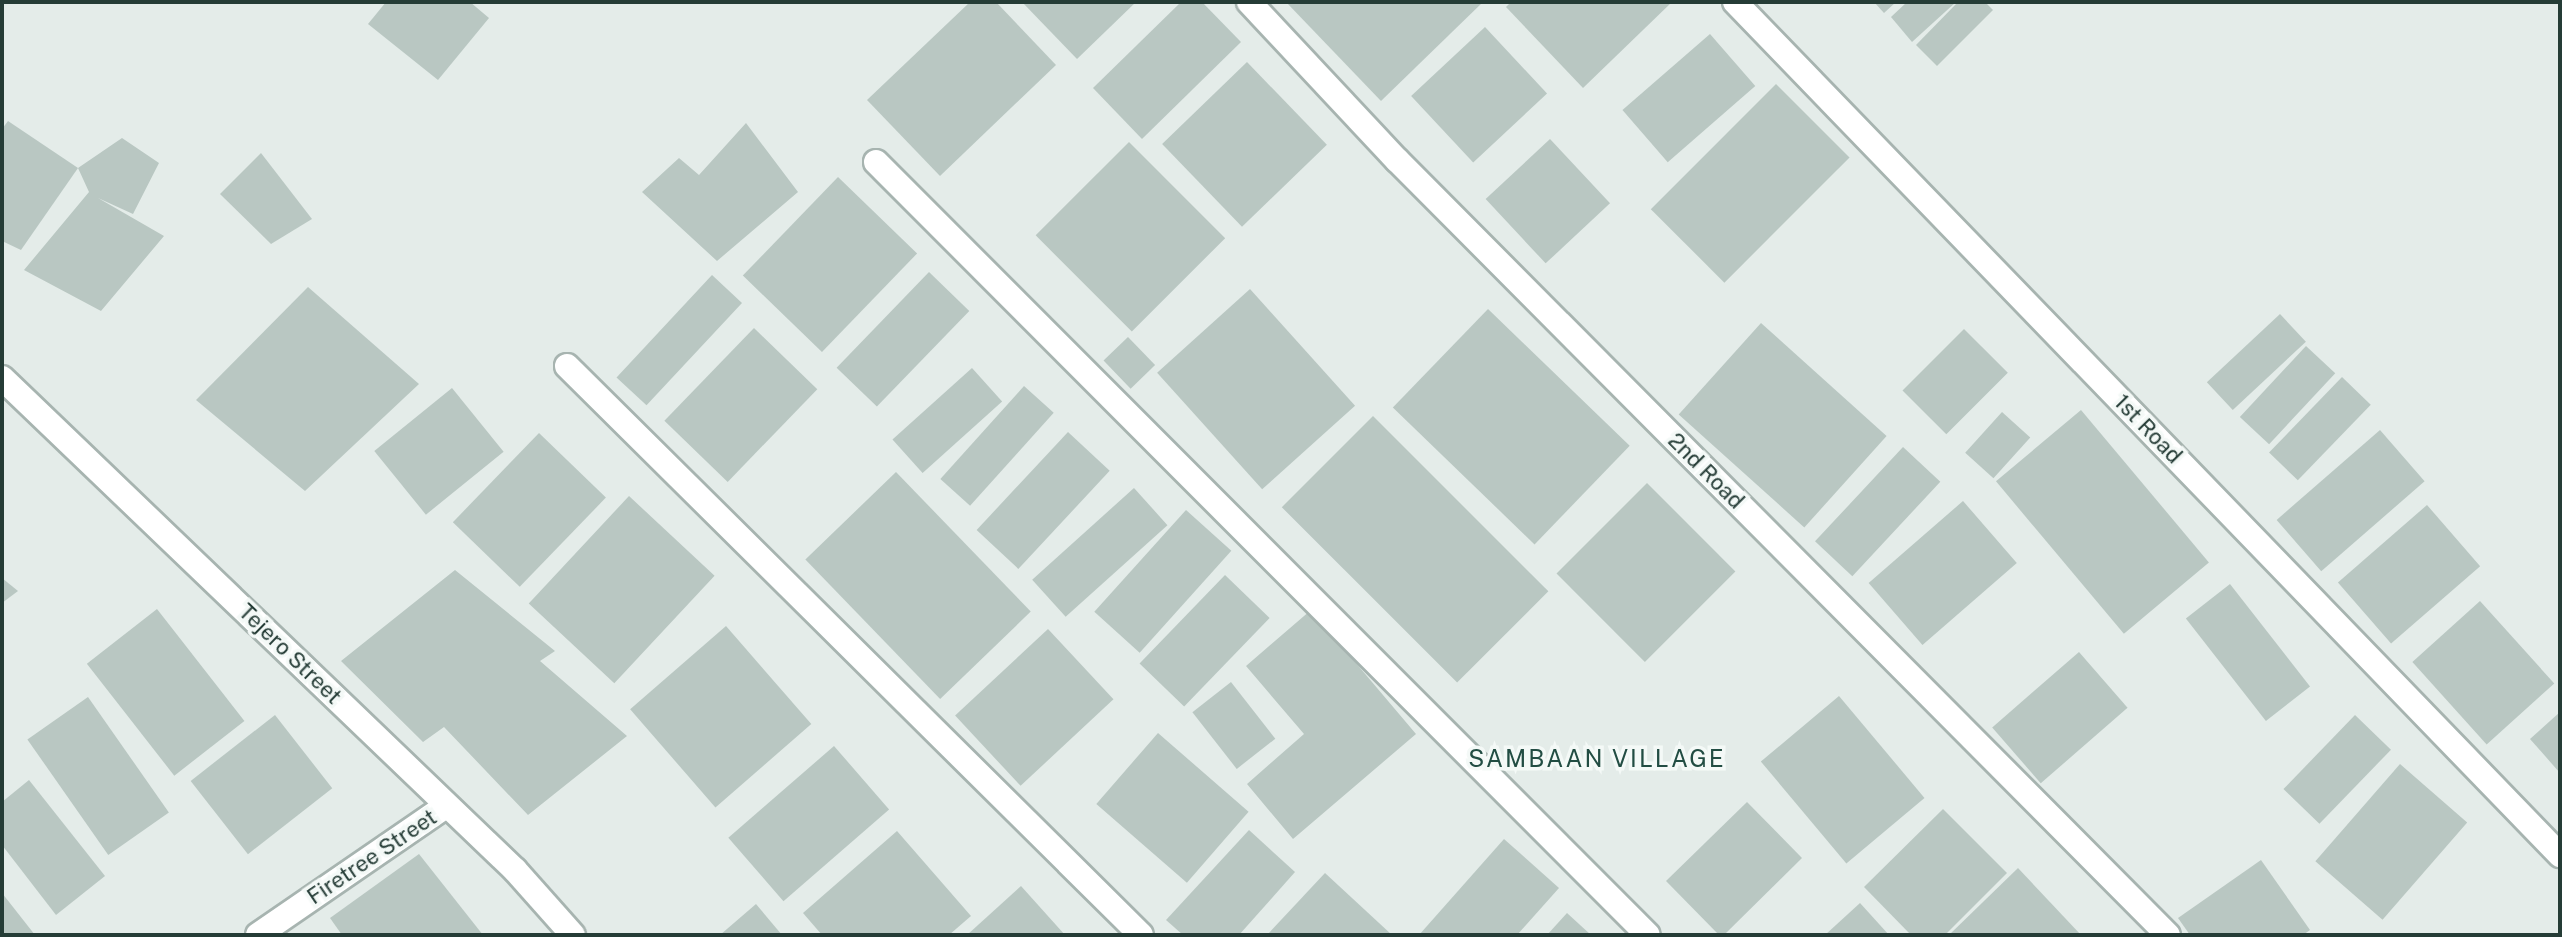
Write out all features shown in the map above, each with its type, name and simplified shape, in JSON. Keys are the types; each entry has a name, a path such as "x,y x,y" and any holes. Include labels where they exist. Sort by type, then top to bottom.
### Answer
{"street":[{"name":"2nd Road","path":"1249,2 1397,160 2168,935"},
{"name":"1st Road","path":"1735,2 2560,855"},
{"path":"876,162 1648,935"},
{"path":"567,366 1141,935"},
{"name":"Tejero Street","path":"2,378 515,870 573,935"},
{"name":"Firetree Street","path":"258,935 447,805"}],"building":[{"path":"386,2 470,2 489,18 438,80 368,24"},
{"path":"970,2 996,2 1056,65 940,176 867,100"},
{"path":"1022,2 1136,2 1077,59"},
{"path":"1181,2 1202,2 1241,42 1142,139 1093,88"},
{"path":"1286,2 1483,2 1381,101"},
{"path":"1511,2 1672,2 1583,88 1506,7"},
{"path":"1874,2 1896,2 1884,13"},
{"path":"1907,2 1956,2 1912,42 1891,17"},
{"path":"1958,2 1985,2 1993,10 1937,66 1916,45"},
{"path":"1485,27 1547,94 1473,162 1411,96"},
{"path":"1710,34 1755,86 1668,162 1622,110"},
{"path":"1247,62 1327,145 1242,227 1162,144"},
{"path":"1776,84 1850,158 1724,283 1651,209"},
{"path":"8,121 78,168 21,250 2,241 2,129"},
{"path":"746,123 798,192 717,261 642,192 679,158 699,175"},
{"path":"122,138 159,163 133,214 98,198 164,236 101,311 24,270 89,192 78,168"},
{"path":"1550,139 1610,203 1546,263 1486,199"},
{"path":"1129,142 1225,238 1132,332 1036,235"},
{"path":"261,153 312,219 271,244 220,194"},
{"path":"838,177 917,253 822,352 743,276"},
{"path":"929,272 969,311 877,407 837,368"},
{"path":"712,275 742,303 647,405 617,377"},
{"path":"308,287 419,384 305,491 196,400"},
{"path":"1250,289 1355,406 1262,489 1157,373"},
{"path":"1488,309 1630,446 1535,544 1393,408"},
{"path":"2280,314 2306,342 2233,410 2207,382"},
{"path":"1761,323 1887,436 1804,527 1679,414"},
{"path":"754,328 817,389 728,482 664,421"},
{"path":"1964,329 2008,373 1946,434 1902,391"},
{"path":"1128,337 1155,365 1131,389 1104,361"},
{"path":"2306,346 2335,373 2269,444 2240,417"},
{"path":"972,368 1002,401 923,473 892,440"},
{"path":"2342,377 2371,405 2298,480 2269,453"},
{"path":"1024,386 1054,413 970,506 940,479"},
{"path":"452,388 504,452 426,515 374,451"},
{"path":"2081,410 2209,562 2124,634 1996,481"},
{"path":"2002,412 2030,437 1993,478 1965,453"},
{"path":"1373,416 1548,591 1457,683 1282,507"},
{"path":"2380,430 2425,481 2321,571 2277,520"},
{"path":"1068,432 1110,471 1018,569 977,530"},
{"path":"539,433 606,498 520,587 453,522"},
{"path":"1903,447 1940,482 1852,576 1815,541"},
{"path":"896,472 1031,612 940,699 805,560"},
{"path":"1647,483 1735,571 1645,662 1556,574"},
{"path":"1134,488 1167,525 1066,617 1032,580"},
{"path":"629,496 715,576 614,683 529,604"},
{"path":"1963,501 2017,563 1922,645 1869,583"},
{"path":"2427,505 2480,566 2391,644 2338,582"},
{"path":"1186,510 1231,551 1140,653 1094,612"},
{"path":"455,570 555,651 540,661 627,736 528,815 444,727 423,742 341,661"},
{"path":"1225,575 1270,618 1184,707 1140,663"},
{"path":"2,578 18,591 2,603"},
{"path":"2230,584 2310,686 2266,721 2186,618"},
{"path":"2480,601 2554,683 2487,744 2412,662"},
{"path":"157,609 244,721 174,776 87,664"},
{"path":"1311,610 1416,734 1293,839 1247,784 1304,734 1246,666"},
{"path":"726,626 811,724 715,807 630,709"},
{"path":"1048,629 1113,699 1021,786 955,716"},
{"path":"2079,652 2128,708 2041,783 1992,727"},
{"path":"1231,682 1275,739 1237,769 1192,712"},
{"path":"1839,696 1924,798 1846,863 1761,762"},
{"path":"88,697 169,813 108,855 27,739"},
{"path":"2560,712 2560,773 2530,739"},
{"path":"275,715 332,788 248,854 191,781"},
{"path":"2355,715 2391,750 2319,824 2283,789"},
{"path":"1158,733 1249,812 1187,883 1096,804"},
{"path":"834,746 889,809 783,901 728,838"},
{"path":"2400,764 2467,822 2383,920 2315,861"},
{"path":"29,780 105,876 56,915 2,845 2,802"},
{"path":"1747,802 1802,858 1724,935 1719,935 1666,881"},
{"path":"1943,809 2007,873 1945,935 1911,935 1864,887"},
{"path":"1249,830 1295,872 1239,935 1183,935 1166,920"},
{"path":"897,831 971,916 949,935 822,935 803,913"},
{"path":"1504,839 1559,888 1517,935 1419,935"},
{"path":"419,854 483,935 342,935 330,918"},
{"path":"2261,860 2310,930 2303,935 2190,935 2178,918"},
{"path":"2018,868 2081,935 1949,935"},
{"path":"1325,873 1392,935 1267,935"},
{"path":"1021,886 1065,935 967,935"},
{"path":"2,893 35,935 2,935"},
{"path":"1860,903 1889,935 1825,935"},
{"path":"756,904 782,935 720,935"},
{"path":"1567,913 1591,935 1547,935"}],"district":[{"name":"SAMBAAN VILLAGE","path":"1597,759"}]}
